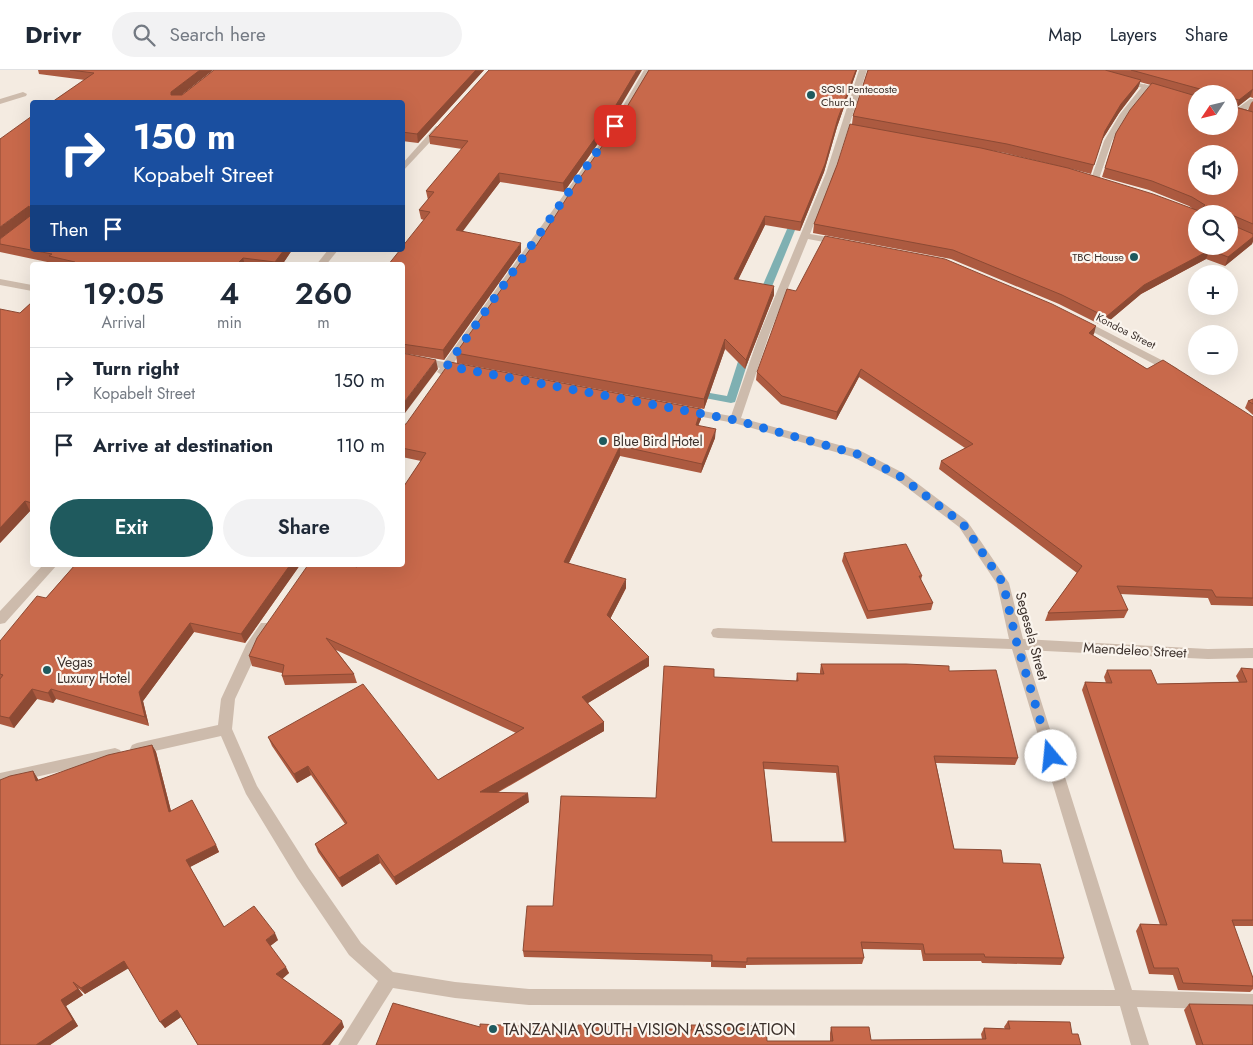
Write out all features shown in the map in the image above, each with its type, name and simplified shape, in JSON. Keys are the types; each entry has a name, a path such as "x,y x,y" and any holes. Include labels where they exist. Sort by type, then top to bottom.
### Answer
{"street":[{"path":"436,382 607,140 648,70"},
{"path":"735,420 764,335 806,236 848,128 863,70"},
{"path":"1112,77 1188,99"},
{"path":"1094,179 1108,140 1123,116 1146,86"},
{"path":"0,102 23,94"},
{"path":"1238,112 1253,101"},
{"path":"405,167 446,120"},
{"path":"1085,177 1104,182"},
{"path":"806,236 853,245"},
{"path":"323,262 331,252"},
{"path":"0,282 30,288"},
{"name":"Kondoa Street","path":"1071,317 1182,375"},
{"path":"405,358 476,371"},
{"name":"Segesela Street","path":"677,409 735,420 857,454 901,477 963,524 1003,583 1017,644 1140,1045"},
{"path":"0,619 49,567"},
{"path":"276,613 253,644 228,699 225,729 251,789 303,874 354,949 389,979 455,990 529,997 1126,998 1253,1002"},
{"name":"Maendeleo Street","path":"718,633 1017,644 1208,654 1253,654"},
{"path":"0,779 225,729"},
{"path":"347,1045 389,979"}],"building":[{"path":"70,70 200,70 171,92 171,95 182,95 214,70 476,70 417,134 405,132 405,100 55,100 94,73"},
{"path":"489,70 637,70 601,130 563,183 499,173 456,230 521,243 443,350 405,344 405,262 390,262 398,252 405,252 405,243 430,212 419,210 434,192 426,191 468,141 429,136"},
{"path":"649,70 856,70 838,118 825,164 801,222 765,216 734,279 774,286 746,360 725,339 704,399 456,353 533,245 536,246 612,132"},
{"path":"868,70 1105,70 1141,80 1121,104 1105,131 1094,165 1007,144 853,116"},
{"path":"1131,70 1253,70 1253,89 1239,100 1238,85 1188,86"},
{"path":"1152,83 1188,94 1188,135 1238,135 1238,108 1253,112 1253,224 1238,218 1238,205 1205,205 1192,197 1152,181 1105,168 1116,133 1130,110"},
{"path":"30,117 30,208 29,206 0,227 0,139"},
{"path":"850,124 981,148 1068,168 1153,194 1188,207 1188,255 1201,255 1144,285 1106,317 1062,295 953,250 814,224 837,165"},
{"path":"30,216 30,250 0,244 0,239"},
{"path":"1238,228 1253,234 1253,237 1238,249"},
{"path":"825,236 945,259 1052,304 1096,326 1089,333 1147,369 1163,360 1253,417 1253,598 1216,597 1212,590 1117,586 1128,610 1048,613 1082,566 941,461 973,444 861,369 837,412 782,396 757,372 787,289 796,291"},
{"path":"42,252 282,252 275,262 243,258 239,262 75,262 49,256 52,254"},
{"path":"30,304 30,502 25,501 0,528 0,309 20,313"},
{"path":"405,354 436,360 405,401"},
{"path":"450,362 701,409 696,425 716,429 702,464 620,446 564,562 626,579 607,615 649,657 582,697 604,722 480,792 528,793 394,877 378,854 339,878 315,844 347,823 308,766 294,774 268,737 363,684 438,780 524,728 326,638 354,674 282,676 284,665 249,656 257,638 307,567 405,567 405,484 426,453 405,449 406,424"},
{"path":"906,544 933,603 868,611 844,553"},
{"path":"73,567 289,567 241,634 190,623 139,692 145,717 51,689 48,693 32,689 9,718 0,716 0,679 3,675 0,674 0,641 37,596 46,598"},
{"path":"821,664 906,664 949,666 949,671 996,670 1018,758 934,756 954,849 1001,850 1003,863 1040,864 1064,958 985,957 984,954 925,954 923,944 861,942 864,958 747,958 747,962 712,961 712,955 523,951 527,906 553,906 561,796 656,798 664,666 714,669 714,677 798,681 797,673 824,674","holes":["763,762 838,766 846,842 772,842"]},
{"path":"1241,668 1253,669 1253,920 1232,920 1253,978 1253,986 1183,983 1178,968 1154,968 1140,924 1167,925 1085,682 1112,683 1107,670 1151,670 1157,684 1247,682"},
{"path":"152,745 169,812 192,800 216,845 186,860 224,927 254,906 275,933 266,940 286,967 276,974 342,1021 322,1045 198,1045 177,1010 160,1022 124,961 81,988 73,982 78,989 61,1000 73,1020 36,1045 0,1045 0,780 33,771 36,781 108,755"},
{"path":"393,1003 480,1027 480,1024 578,1029 578,1025 692,1030 691,1025 766,1026 767,1041 833,1041 831,1027 869,1027 871,1040 986,1039 984,1028 1010,1029 1008,1021 1070,1022 1072,1034 1078,1034 1081,1045 376,1045"},
{"path":"1189,1004 1253,1005 1253,1045 1203,1045"}],"waterway":[{"path":"761,301 798,213"},
{"path":"693,393 731,400 747,349"}],"place":[{"name":"SOSI Pentecoste Church","path":"811,95"},
{"name":"TBC House","path":"1134,257"},
{"name":"Blue Bird Hotel","path":"603,441"},
{"name":"Vegas Luxury Hotel","path":"47,670"},
{"name":"TANZANIA YOUTH VISION ASSOCIATION","path":"493,1029"}],"route":[{"path":"615,126 447,366 735,420 857,454 901,477 963,524 1003,583 1017,644 1051,756"}]}
